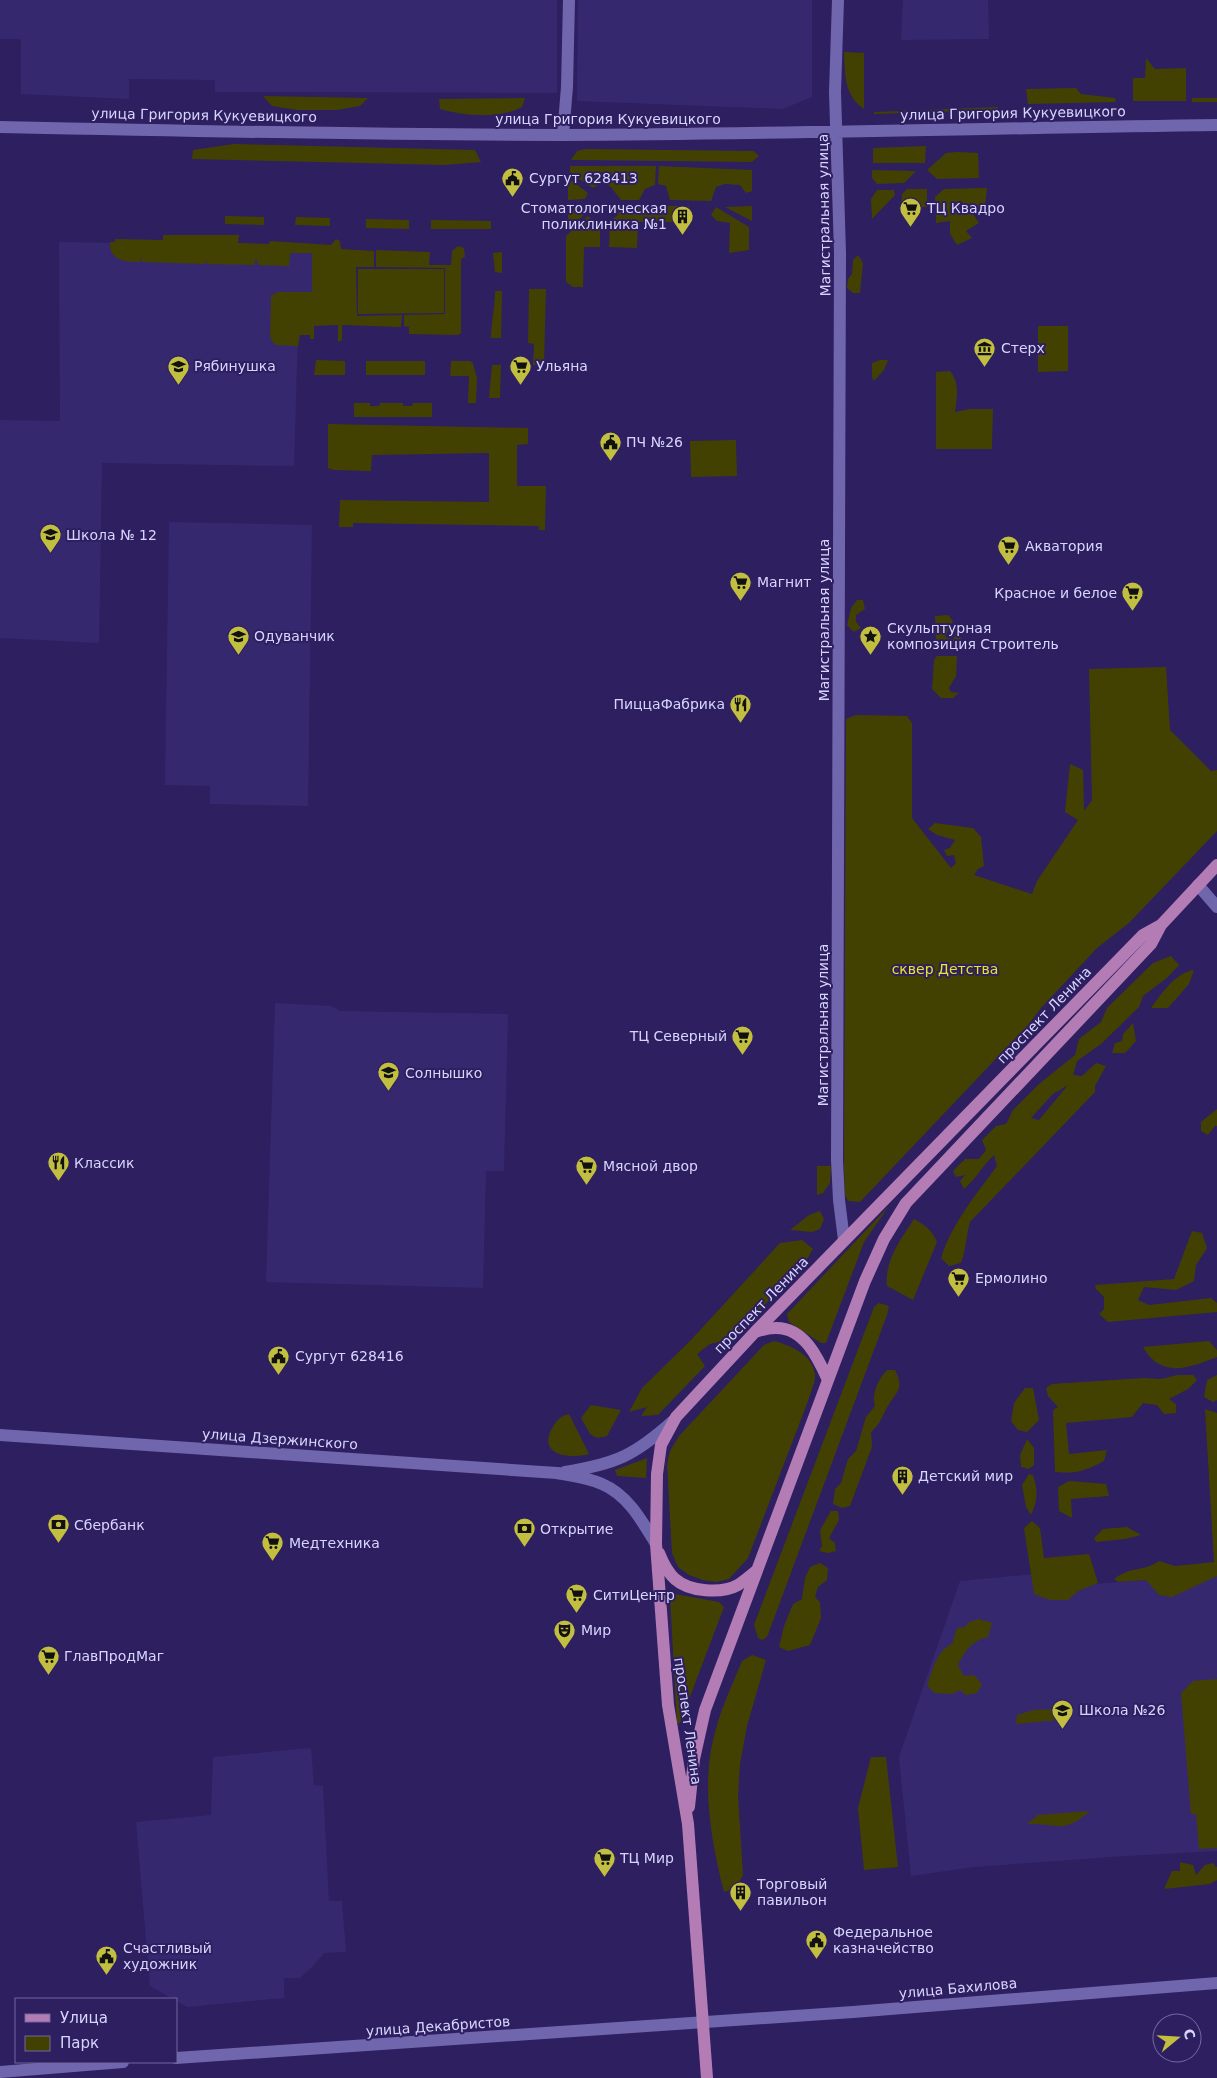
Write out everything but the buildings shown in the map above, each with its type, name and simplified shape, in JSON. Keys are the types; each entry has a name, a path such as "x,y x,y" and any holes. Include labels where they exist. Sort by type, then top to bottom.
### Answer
{"main road":[{"name":"проспект Ленина","path":"688,1824 694,1759 705,1710 865,1281 884,1238 906,1203 1151,944 1161,925 1217,866"},
{"name":"проспект Ленина","path":"707,2078 688,1824 668,1705 656,1544 657,1474 661,1445 676,1418 755,1332 1143,935 1161,925"},
{"path":"755,1332 776,1327 792,1332 814,1349 828,1380"},
{"path":"656,1544 665,1567 676,1580 694,1588 720,1590 736,1586 756,1571"}],"street":[{"path":"564,134 569,0"},
{"name":"Магистральная улица","path":"838,0 835,92 838,133 840,262 837,1160 844,1240"},
{"name":"улица Григория Кукуевицкого","path":"0,127 564,134 838,133 1005,127 1217,125"},
{"path":"1198,885 1217,907"},
{"name":"улица Дзержинского","path":"557,1473 586,1469 624,1457 645,1446 676,1418"},
{"name":"улица Дзержинского","path":"0,1435 557,1473 602,1484 619,1494 633,1509 656,1544"},
{"name":"улица Бахилова","path":"702,2023 1217,1983"},
{"name":"улица Декабристов","path":"178,2058 702,2023"},
{"path":"0,2072 111,2063"}],"shaded area":[{"path":"0,0 557,0 557,93 215,92 215,80 129,79 129,99 21,94 21,39 0,39"},
{"path":"578,0 812,0 812,97 783,109 577,101"},
{"path":"903,0 988,0 989,39 901,40"},
{"name":"Рябинушка","path":"59,242 315,246 315,299 299,299 294,466 102,463 99,643 0,638 0,420 60,421"},
{"name":"Одуванчик","path":"169,522 312,525 308,806 210,804 210,786 165,785"},
{"name":"Солнышко","path":"275,1003 331,1006 340,1011 508,1014 504,1171 486,1171 483,1288 266,1282"},
{"name":"Школа №26","path":"1035,1574 1037,1588 1217,1575 1217,1851 974,1867 911,1876 899,1757 960,1581"},
{"path":"311,1748 314,1785 323,1786 329,1901 342,1901 346,1952 324,1953 300,1978 284,1978 284,1998 187,2007 178,2002 178,1998 171,1998 150,1986 136,1822 211,1815 213,1757"}],"green space":[{"path":"844,52 864,53 864,109 857,103 849,91 845,76"},
{"path":"1146,58 1155,69 1186,68 1186,101 1133,101 1133,78 1145,78"},
{"path":"1076,88 1081,94 1115,98 1116,102 1028,104 1026,89"},
{"path":"263,96 368,98 360,106 337,110 297,110 272,106"},
{"path":"525,98 522,107 493,115 471,115 440,109 439,99"},
{"path":"1192,98 1217,98 1217,102 1192,102"},
{"path":"998,107 998,110 874,114 874,112"},
{"path":"234,144 475,150 481,162 445,165 192,159 193,150"},
{"path":"926,146 925,163 873,163 873,148"},
{"path":"585,149 754,151 759,156 752,162 571,160 577,151"},
{"path":"946,153 978,153 979,178 937,179 927,170"},
{"path":"570,166 656,166 655,185 645,189 639,200 621,200 610,186 602,183 593,188 570,173"},
{"path":"659,166 752,170 752,191 746,193 740,185 725,184 716,187 711,201 670,200 666,186 658,184"},
{"path":"872,170 916,171 904,183 877,184 872,178"},
{"path":"568,178 588,193 585,199 568,200"},
{"path":"987,188 985,207 971,211 979,223 966,231 972,238 957,245 950,234 950,221 936,223 935,197 944,189"},
{"path":"907,189 927,189 927,207 906,208 901,206 902,194"},
{"path":"877,190 894,190 895,195 872,219 871,199"},
{"path":"620,206 689,206 689,222 638,222 637,248 609,247 610,221 618,215"},
{"path":"752,206 752,221 725,207"},
{"path":"568,207 584,207 586,213 568,229"},
{"path":"716,207 749,227 749,250 729,253 730,223 717,221 711,215"},
{"path":"225,216 264,217 264,225 225,224"},
{"path":"588,216 592,220 600,222 600,247 584,247 583,287 573,287 566,282 566,236"},
{"path":"296,217 330,218 330,226 295,225"},
{"path":"366,219 409,220 409,229 366,228"},
{"path":"431,220 491,221 491,229 431,229"},
{"path":"163,235 239,235 238,243 269,244 270,241 331,245 336,239 340,241 341,249 374,251 374,267 356,267 357,316 402,315 401,327 342,325 342,340 338,342 338,325 314,326 314,339 310,339 310,335 300,335 298,346 275,345 270,337 271,296 278,292 312,292 312,253 290,253 289,266 258,265 257,259 255,259 255,265 207,264 207,259 205,264 142,262 141,256 140,262 129,262 115,257 110,248 110,242 115,242 115,239 163,240"},
{"path":"458,246 464,248 465,257 461,259 461,333 458,335 409,334 409,327 404,326 404,315 445,314 445,268 376,267 376,250 430,252 429,265 451,265 452,251"},
{"path":"502,252 502,273 495,272 493,253"},
{"path":"858,255 863,263 860,293 853,293 847,288 848,279 852,274 853,260"},
{"path":"358,269 444,269 444,313 358,314"},
{"path":"529,289 546,289 544,365 533,365 534,344 528,343"},
{"path":"495,291 502,291 501,338 491,338"},
{"path":"1038,326 1068,326 1068,371 1038,372"},
{"path":"316,360 345,361 345,375 314,375"},
{"path":"888,360 884,370 874,381 872,377 872,363"},
{"path":"366,361 425,361 425,375 366,375"},
{"path":"451,361 470,361 473,363 477,379 476,403 468,403 469,376 450,376"},
{"path":"492,365 501,365 500,398 489,398"},
{"path":"950,371 957,386 955,412 970,409 993,409 992,449 936,449 936,372"},
{"path":"354,403 370,403 370,406 379,406 380,403 403,403 403,406 412,406 413,403 432,403 432,417 354,417"},
{"path":"328,424 528,428 528,444 517,445 517,486 546,486 545,530 539,530 539,526 353,523 353,527 339,527 340,500 489,502 489,453 372,455 371,471 334,470 328,468"},
{"path":"736,440 737,476 691,477 690,441"},
{"path":"857,600 863,600 865,609 856,615 856,622 861,628 854,632 847,625 851,608"},
{"path":"948,615 953,621 945,637 953,640 958,630 961,639 955,644 936,643 935,616"},
{"path":"937,656 957,656 956,676 949,688 951,692 959,693 953,698 941,698 932,689 934,660"},
{"name":"сквер Детства","path":"1166,667 1170,730 1211,771 1217,770 1217,831 1129,923 1097,948 1041,1008 1028,1025 860,1202 848,1201 845,1195 844,1165 846,719 856,715 907,716 912,723 912,818 951,868 956,863 954,855 947,856 944,850 950,848 955,840 937,835 928,829 935,823 973,828 981,837 984,866 978,869 974,875 1032,894 1037,881 1078,820 1065,812 1070,764 1083,770 1084,811 1092,800 1089,669"},
{"path":"1171,956 1179,965 1168,977 1143,996 1139,1007 1101,1044 1077,1061 1073,1075 1082,1076 1096,1063 1106,1066 1095,1086 1095,1092 970,1222 961,1263 949,1266 941,1258 951,1233 997,1166 994,1155 964,1189 960,1181 965,1175 956,1177 953,1171 965,1159 979,1159 986,1150 982,1140 996,1126 1006,1124 1013,1110 1039,1084 1075,1055 1079,1039 1101,1022 1107,1008 1153,963","holes":["1068,1085 1039,1120 1031,1118 1053,1094"]},
{"path":"1194,970 1189,984 1168,1008 1151,1008 1175,979"},
{"path":"1133,1023 1136,1041 1125,1053 1112,1053 1115,1043 1122,1041 1123,1034"},
{"path":"1217,1109 1217,1126 1208,1135 1201,1131 1201,1122"},
{"path":"817,1166 831,1166 830,1183 823,1193 817,1195"},
{"path":"889,1206 864,1242 826,1343 821,1343 789,1322 787,1314"},
{"path":"820,1211 824,1219 820,1229 812,1232 790,1230 809,1215"},
{"path":"914,1219 928,1228 937,1242 913,1300 887,1286 887,1277 894,1251"},
{"path":"1192,1231 1202,1233 1207,1248 1196,1265 1194,1281 1176,1290 1144,1287 1138,1300 1149,1305 1211,1298 1217,1303 1217,1312 1108,1322 1099,1314 1104,1309 1104,1297 1096,1289 1095,1285 1174,1279"},
{"path":"802,1240 813,1249 803,1266 731,1339 710,1344 697,1354 705,1366 658,1415 641,1416 647,1407 629,1412 642,1388 691,1340 780,1243"},
{"path":"879,1303 889,1306 887,1315 767,1637 762,1640 758,1638 754,1625 874,1307"},
{"path":"774,1341 793,1348 810,1361 815,1374 814,1384 748,1558 729,1579 716,1582 703,1580 689,1575 678,1567 672,1553 667,1464 670,1451 679,1436 764,1345"},
{"path":"1209,1341 1217,1350 1217,1357 1196,1365 1176,1368 1158,1364 1143,1347"},
{"path":"887,1370 895,1370 899,1382 898,1390 879,1423 871,1432 872,1447 850,1506 842,1508 833,1504 835,1489 841,1483 848,1459 856,1451 866,1417 875,1406 876,1386"},
{"path":"1177,1375 1193,1375 1197,1380 1188,1389 1169,1399 1176,1404 1176,1413 1164,1414 1157,1405 1143,1403 1132,1417 1066,1423 1069,1454 1107,1450 1104,1461 1091,1467 1069,1473 1055,1472 1053,1410 1058,1407 1048,1396 1046,1388 1052,1384 1144,1378 1161,1379"},
{"path":"1217,1375 1217,1400 1213,1402 1204,1397 1207,1380"},
{"path":"1025,1388 1033,1388 1039,1420 1027,1432 1018,1430 1011,1421 1014,1403"},
{"path":"591,1405 621,1410 607,1436 597,1438 590,1434 581,1418"},
{"path":"1205,1409 1217,1413 1217,1576 1172,1597 1159,1595 1146,1580 1118,1582 1114,1579 1120,1575 1131,1570 1148,1567 1159,1561 1175,1566 1214,1562"},
{"path":"569,1414 589,1454 580,1456 563,1455 551,1449 548,1443 549,1435 554,1425 560,1418"},
{"path":"1027,1439 1034,1448 1034,1465 1029,1469 1021,1467 1020,1455"},
{"path":"647,1458 646,1478 617,1476 615,1470"},
{"path":"1029,1474 1033,1475 1036,1486 1036,1500 1031,1515 1026,1507 1022,1485"},
{"path":"1069,1481 1106,1484 1109,1496 1071,1499 1072,1518 1059,1511 1058,1487"},
{"path":"831,1511 838,1511 839,1520 829,1538 835,1543 836,1551 828,1553 819,1551 822,1546 820,1530"},
{"path":"1032,1521 1040,1528 1044,1558 1089,1554 1098,1583 1078,1591 1068,1600 1050,1600 1034,1594 1024,1528"},
{"path":"1127,1527 1141,1535 1096,1542 1094,1538 1103,1529"},
{"path":"820,1563 828,1568 827,1580 818,1587 815,1597 820,1602 821,1618 810,1645 788,1651 779,1647 784,1626 793,1604 802,1599 805,1578 810,1567"},
{"path":"675,1594 719,1602 724,1607 680,1723 677,1723 670,1597"},
{"path":"979,1619 992,1623 988,1637 977,1641 969,1647 958,1665 964,1676 974,1675 982,1684 977,1693 966,1695 960,1690 952,1694 934,1693 927,1685 933,1667 942,1651 952,1644 957,1628 965,1627 969,1622"},
{"path":"752,1655 766,1660 747,1726 740,1764 738,1796 743,1875 736,1888 724,1892 715,1852 709,1811 708,1790 711,1749 718,1720 742,1661"},
{"path":"1217,1679 1217,1848 1199,1849 1196,1814 1191,1814 1181,1693 1193,1681"},
{"path":"1052,1709 1058,1720 1016,1724 1017,1715 1034,1710"},
{"path":"871,1757 886,1757 898,1867 864,1870 858,1808"},
{"path":"1090,1811 1073,1823 1066,1825 1027,1824 1038,1815"},
{"path":"1180,1862 1193,1865 1196,1875 1205,1865 1214,1863 1215,1867 1217,1867 1217,1880 1210,1884 1164,1889 1172,1871 1180,1871"}],"place":[{"name":"Сургут 628413","path":"513,197"},
{"name":"ТЦ Квадро","path":"911,227"},
{"name":"Стоматологическая поликлиника №1","path":"683,235"},
{"name":"Стерх","path":"985,367"},
{"name":"Рябинушка","path":"178,385"},
{"name":"Ульяна","path":"520,385"},
{"name":"ПЧ №26","path":"610,461"},
{"name":"Школа № 12","path":"50,554"},
{"name":"Акватория","path":"1009,565"},
{"name":"Магнит","path":"741,601"},
{"name":"Красное и белое","path":"1133,612"},
{"name":"Одуванчик","path":"238,655"},
{"name":"Скульптурная композиция Строитель","path":"871,655"},
{"name":"ПиццаФабрика","path":"741,723"},
{"name":"ТЦ Северный","path":"743,1055"},
{"name":"Солнышко","path":"389,1092"},
{"name":"Классик","path":"58,1182"},
{"name":"Мясной двор","path":"587,1185"},
{"name":"Ермолино","path":"959,1297"},
{"name":"Сургут 628416","path":"279,1375"},
{"name":"Детский мир","path":"902,1495"},
{"name":"Сбербанк","path":"58,1544"},
{"name":"Открытие","path":"524,1548"},
{"name":"Медтехника","path":"273,1562"},
{"name":"СитиЦентр","path":"577,1614"},
{"name":"Мир","path":"565,1649"},
{"name":"ГлавПродМаг","path":"48,1675"},
{"name":"Школа №26","path":"1063,1729"},
{"name":"ТЦ Мир","path":"604,1877"},
{"name":"Торговый павильон","path":"741,1911"},
{"name":"Федеральное казначейство","path":"817,1959"},
{"name":"Счастливый художник","path":"107,1975"}]}
